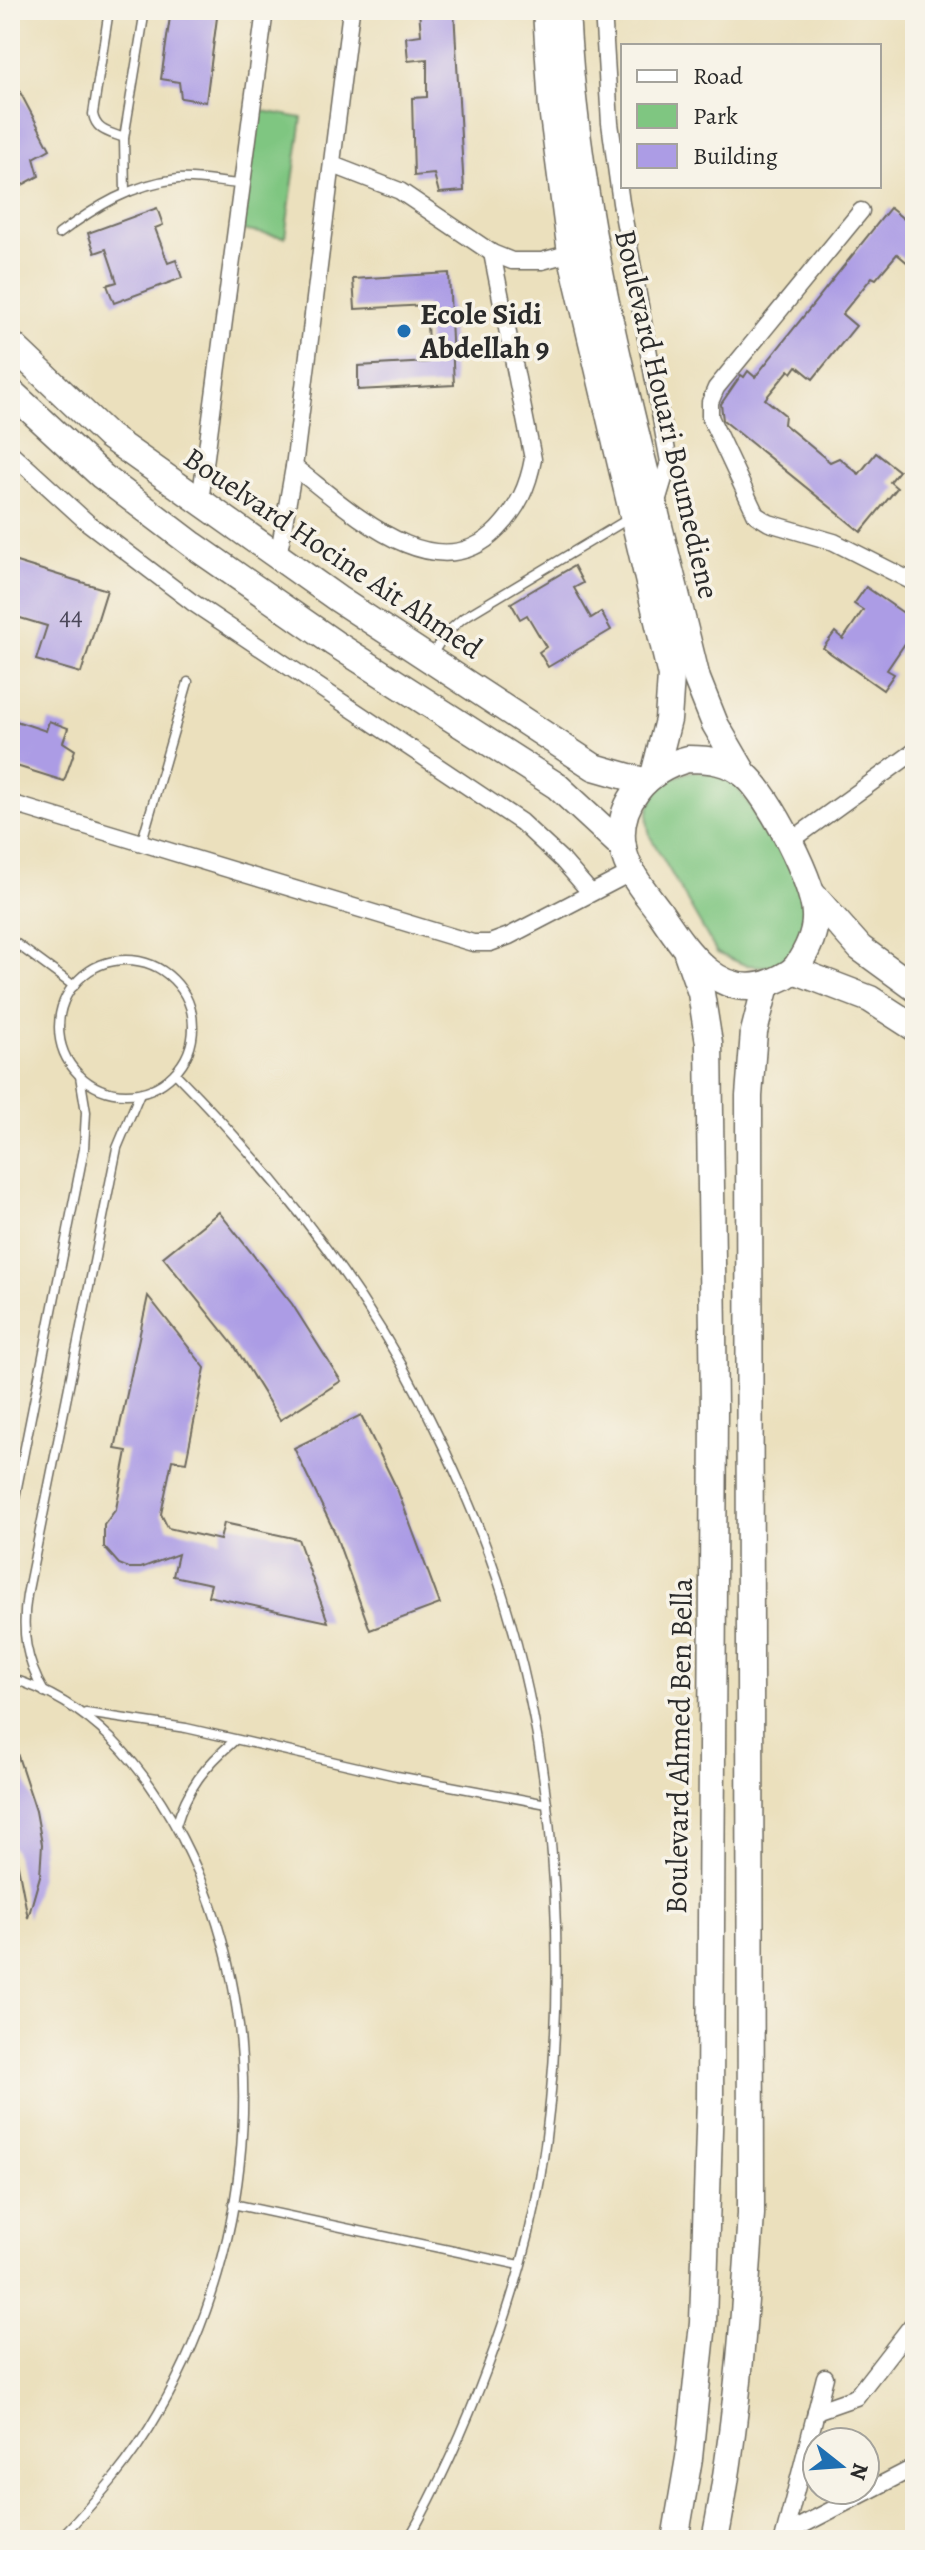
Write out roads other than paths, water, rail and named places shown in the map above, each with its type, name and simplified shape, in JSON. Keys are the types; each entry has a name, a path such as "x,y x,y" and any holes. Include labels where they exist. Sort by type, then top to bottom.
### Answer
{"main road":[{"name":"Boulevard Houari Boumediene","path":"546,10 552,108 571,253 697,679 715,724 744,774"},
{"name":"Boulevard Houari Boumediene","path":"566,10 574,120 585,202 646,510 671,676 668,720 649,776"},
{"name":"Bouelvard Hocine Ait Ahmed","path":"10,343 108,436 278,557 594,767 649,776"},
{"path":"10,391 102,476 182,536 334,643 557,786 627,860 687,953 720,980 740,985 766,985 794,970 812,939 816,918 813,895"},
{"path":"627,860 624,821 649,776 688,759 708,759 744,774 758,789 813,895 860,948 915,988"},
{"name":"Boulevard Ahmed Ben Bella","path":"675,2540 689,2458 703,2323 710,2098 714,1407 709,1043 701,993 687,953"},
{"path":"794,970 870,999 915,1028"},
{"path":"715,2540 741,2355 751,2214 749,1096 754,1032 766,985"}],"street":[{"path":"200,502 265,10"},
{"path":"278,557 294,467 351,10"},
{"path":"603,10 610,123 621,203 668,455 667,477 646,510"},
{"path":"333,165 400,191 492,253 512,261 542,261 571,253"},
{"path":"861,211 716,388 710,402 710,417 756,515 769,523 834,542 915,583"},
{"path":"294,467 385,535 410,548 437,553 466,550 491,536 513,513 529,483 533,459 492,253"},
{"path":"10,452 88,523 192,602 521,822 563,861 589,891"},
{"path":"788,843 915,751"},
{"path":"10,803 473,943 490,943 509,936 589,891 627,860"},
{"path":"816,2411 856,2397 915,2321"},
{"path":"784,2537 825,2377"},
{"path":"784,2537 915,2467"}],"lane":[{"path":"109,10 93,114 95,124 101,130 124,138"},
{"path":"125,193 124,138 145,10"},
{"path":"59,234 98,204 125,193 179,179 241,184"},
{"path":"429,659 446,633 463,618 646,510"},
{"path":"142,841 188,682"},
{"path":"10,939 74,986"},
{"path":"10,1523 84,1149 86,1112 80,1076 66,1056 60,1032 62,1008 74,986 94,969 120,961 147,964 170,976 186,998 193,1024 189,1051 175,1073 164,1083 140,1093 114,1093 80,1076"},
{"path":"175,1073 266,1170 366,1309 419,1398 463,1495 504,1599 528,1699 547,1804 556,1938 551,2092 539,2182 520,2265 467,2417 408,2540"},
{"path":"45,1693 31,1667 24,1639 27,1595 117,1148 140,1093"},
{"path":"10,1678 85,1713 134,1761 176,1826 210,1901 236,1992 244,2098 233,2204 204,2312 184,2364 159,2413 103,2491 58,2540"},
{"path":"85,1713 173,1726 397,1776 547,1804"},
{"path":"176,1826 191,1785 210,1761 235,1740"},
{"path":"233,2204 520,2265"}],"place":[{"name":"Ecole Sidi Abdellah 9","path":"404,331"}]}
